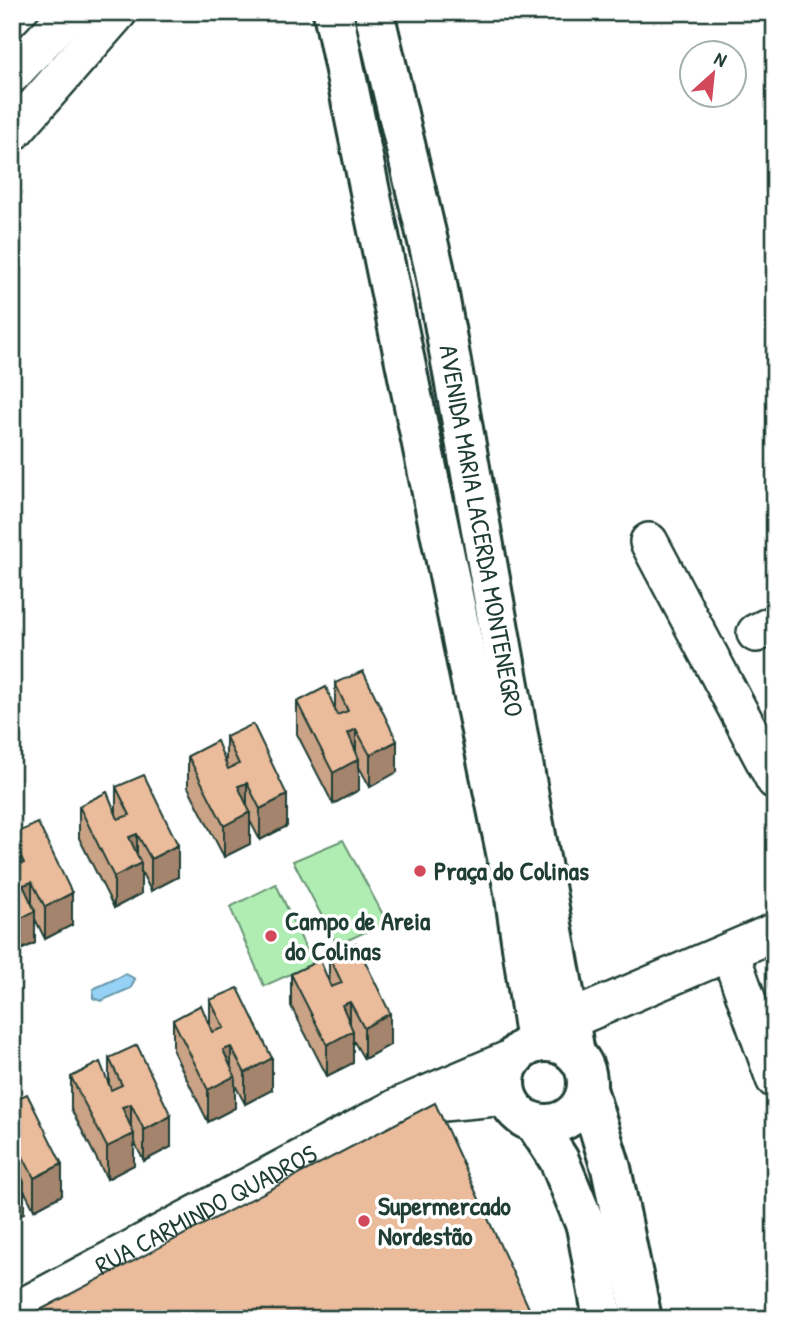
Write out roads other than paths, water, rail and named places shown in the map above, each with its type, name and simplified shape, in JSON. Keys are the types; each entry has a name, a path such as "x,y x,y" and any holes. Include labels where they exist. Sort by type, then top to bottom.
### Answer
{"main road":[{"name":"AVENIDA MARIA LACERDA MONTENEGRO","path":"334,12 514,891 524,1050"},
{"name":"AVENIDA MARIA LACERDA MONTENEGRO","path":"373,12 434,267 572,1036"},
{"path":"603,1319 586,1226 559,1160 534,1123 517,1113 507,1097 505,1083 507,1070 524,1050 548,1041 560,1044 572,1036 586,1069 587,1089 611,1168 642,1319"},
{"path":"534,1123 552,1124 569,1118 582,1105 587,1089"}],"street":[{"path":"12,74 70,12"},
{"path":"12,133 102,18"},
{"path":"649,542 775,780"},
{"path":"572,1036 775,932"},
{"path":"730,953 775,1079"},
{"name":"RUA CARMINDO QUADROS","path":"12,1313 400,1106 524,1050"},
{"name":"RUA CARMINDO QUADROS","path":"400,1106 507,1097"}],"water":[{"path":"126,974 135,979 131,988 101,1001 93,998 93,989"}],"place":[{"name":"Praça do Colinas","path":"420,871"},
{"name":"Campo de Areia do Colinas","path":"271,936"},
{"name":"Supermercado Nordestão","path":"364,1221"}]}
